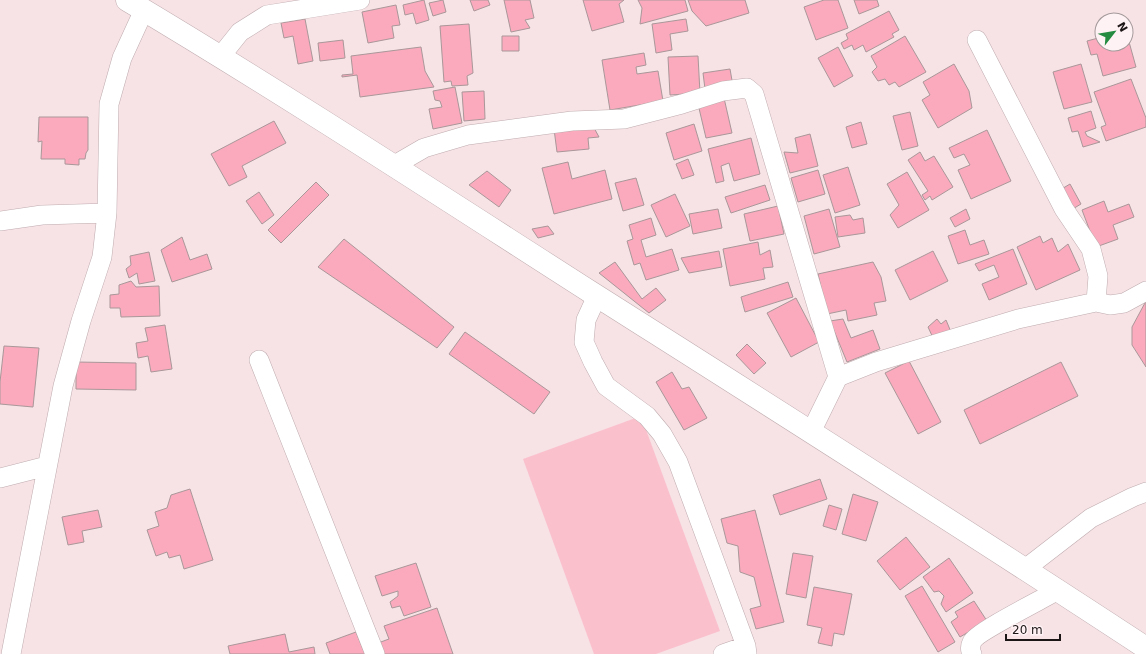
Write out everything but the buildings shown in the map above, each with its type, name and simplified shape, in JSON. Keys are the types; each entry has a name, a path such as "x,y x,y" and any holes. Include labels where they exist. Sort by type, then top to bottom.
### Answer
{"main road":[{"path":"135,5 393,166 1026,569 1146,648"}],"street":[{"path":"220,57 240,32 267,15 360,0"},
{"path":"11,654 63,386 80,321 102,257 107,213 109,104 135,5"},
{"path":"977,40 1064,209 1091,249 1098,276 1096,302"},
{"path":"393,166 424,148 468,135 572,121 624,119 682,104 723,91 747,88 754,94 838,377"},
{"path":"0,221 42,215 107,213"},
{"path":"811,432 838,377 876,362 1018,319 1096,302 1110,306 1124,303 1146,291"},
{"path":"597,296 586,320 584,342 606,386 647,416 662,434 678,462 747,650 723,654"},
{"path":"259,360 375,654"},
{"path":"0,478 47,466"},
{"path":"1026,569 1091,518 1133,496 1146,492"},
{"path":"972,654 970,650 972,641 978,636 1058,590"}],"shaded area":[{"path":"641,416 720,631 656,654 594,654 523,459"}]}
